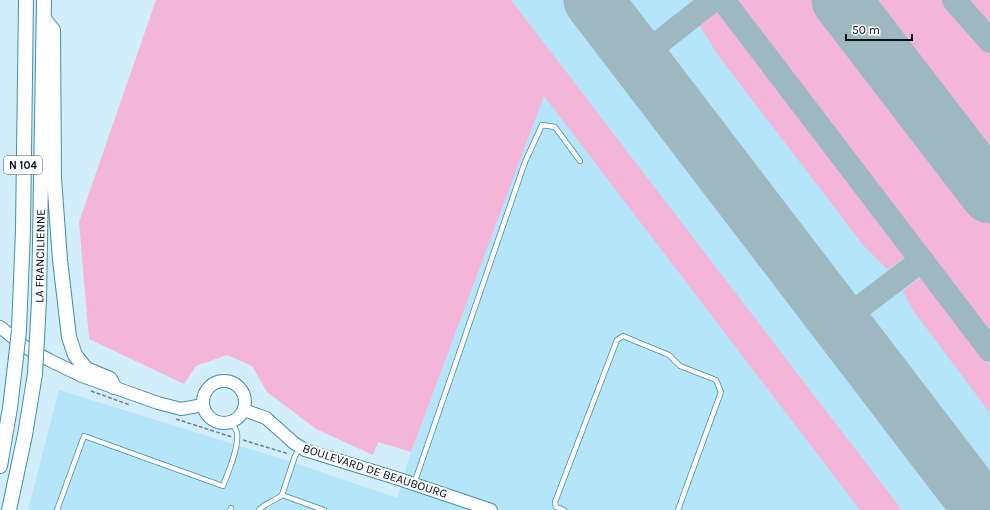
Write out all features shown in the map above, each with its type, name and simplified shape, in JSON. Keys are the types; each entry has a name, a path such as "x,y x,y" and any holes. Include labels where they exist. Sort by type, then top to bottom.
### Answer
{"highway":[{"name":"LA FRANCILIENNE","path":"0,466 10,408 19,330 26,0"},
{"name":"LA FRANCILIENNE","path":"9,510 25,435 35,374 39,301 44,0"},
{"path":"44,19 53,30 54,178 60,260 69,336 75,355 86,369 110,379 114,387"}],"main road":[{"path":"0,327 25,347 82,376 158,403 181,409 203,405"},
{"path":"223,381 230,382 241,390 244,396 244,410 237,419 225,424 213,420 205,411 203,405 206,392 210,386 216,383 223,381"},
{"name":"BOULEVARD DE BEAUBOURG","path":"244,410 266,418 297,451 414,484 491,510"}],"lane":[{"path":"414,484 525,162 542,125 555,127 580,161"},
{"path":"564,510 556,507 555,502 617,340 624,336 669,356 680,366 716,380 719,384 721,392 678,510"},
{"path":"57,510 84,436 223,486 238,438 237,431 231,422"},
{"path":"260,510 267,503 279,498 282,495 297,451"},
{"path":"282,495 324,510"}],"path":[{"path":"86,388 114,400 136,407"},
{"path":"173,418 238,438 297,451"}],"shaded area":[{"path":"156,0 511,0 902,510 860,510 544,96 411,452 378,442 373,455 316,429 267,392 252,366 227,355 196,366 184,384 89,339 79,222"},
{"path":"471,0 990,0 990,510 28,510 59,390 292,462 397,498 411,452 544,96"},
{"path":"734,0 826,0 990,215 990,336"},
{"path":"858,0 948,0 990,48 990,172"},
{"path":"961,0 990,0 990,33"},
{"path":"717,10 905,257 888,270 864,246 717,54 699,24"},
{"path":"921,277 990,366 990,413 912,309 903,291"}],"taxiway":[{"path":"638,59 713,0"},
{"path":"723,0 990,350"},
{"path":"954,0 990,41"},
{"path":"839,323 922,260"}],"runway":[{"path":"593,0 983,510"},
{"path":"841,0 990,194"}]}
